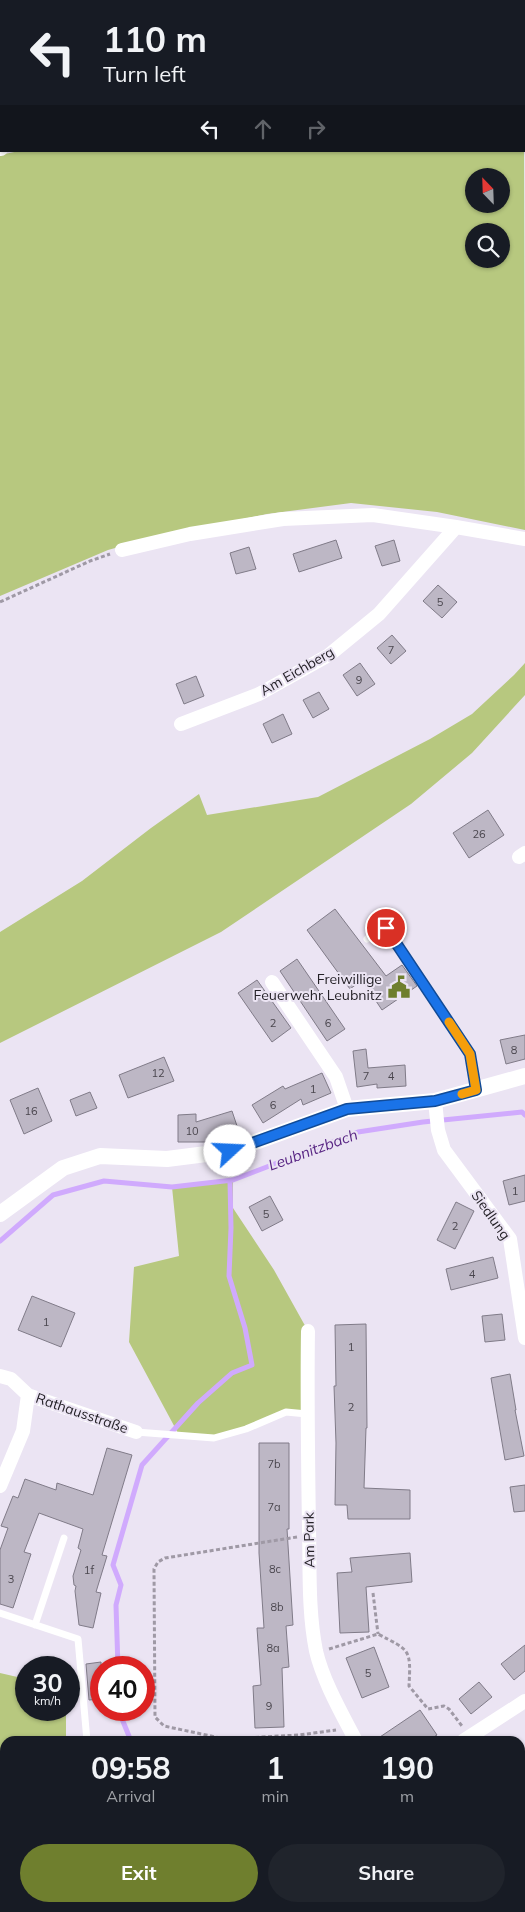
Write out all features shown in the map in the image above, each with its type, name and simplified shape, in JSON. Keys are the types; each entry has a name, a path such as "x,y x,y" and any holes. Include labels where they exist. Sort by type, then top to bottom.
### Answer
{"street":[{"path":"122,550 190,534 283,519 373,515 525,539"},
{"name":"Am Eichberg","path":"181,724 259,694 329,655 379,614 456,527"},
{"path":"272,982 336,1077 347,1109"},
{"path":"0,1214 63,1168 100,1156 167,1159 230,1151 347,1109 436,1106 476,1090 525,1076"},
{"name":"Siedlung","path":"436,1106 438,1130 444,1150 510,1239 525,1338"},
{"name":"Am Park","path":"308,1330 307,1414 310,1587 317,1653 334,1700 353,1736"},
{"name":"Rathausstraße","path":"0,1376 11,1379 28,1395 136,1432"},
{"name":"Rathausstraße","path":"0,1486 23,1431 28,1395"},
{"path":"471,1736 525,1700"}],"lane":[{"path":"367,939 386,928 470,1054 476,1090"},
{"path":"136,1432 214,1438 246,1429 286,1412 307,1414"},
{"path":"34,1625 64,1538"},
{"path":"0,1614 78,1639 87,1736"}],"path":[{"path":"0,602 90,561 122,550"},
{"path":"211,1736 164,1726 156,1717 154,1569 158,1562 165,1558 309,1535"},
{"path":"372,1593 378,1634"},
{"path":"317,1653 378,1634 402,1647 411,1658 409,1686 428,1709 444,1706 449,1709 465,1736"},
{"path":"280,1736 349,1728"}],"green space":[{"path":"14,152 524,152 525,530 437,512 351,503 267,514 147,539 108,550 0,596 0,155"},
{"path":"525,663 525,695 472,753 411,804 221,932 0,1043 0,932 82,881 199,794 207,815 318,797 430,739 472,714"},
{"path":"233,1180 233,1208 274,1270 308,1331 307,1414 286,1412 214,1438 179,1435 129,1342 134,1267 179,1256 172,1187"},
{"path":"0,1673 15,1676 15,1721 66,1721 66,1736 0,1736"}],"building":[{"path":"336,540 342,558 299,572 293,554"},
{"path":"394,540 400,561 382,566 375,546"},
{"path":"249,547 256,569 236,574 230,553"},
{"path":"438,585 457,602 442,618 423,601"},
{"path":"392,635 406,651 391,664 377,648"},
{"path":"360,663 375,684 357,696 343,675"},
{"path":"196,676 204,696 184,704 176,684"},
{"path":"319,692 329,709 313,718 303,700"},
{"path":"283,714 292,734 272,743 263,724"},
{"path":"488,810 504,835 469,858 453,833"},
{"path":"335,909 386,976 402,965 417,986 382,1010 362,980 350,989 307,930"},
{"path":"297,959 345,1029 327,1041 280,971"},
{"path":"257,980 291,1028 272,1042 238,993"},
{"path":"525,1035 525,1059 506,1064 500,1040"},
{"path":"366,1049 368,1068 405,1065 406,1086 377,1088 377,1084 357,1087 353,1051"},
{"path":"164,1057 174,1081 128,1098 119,1075"},
{"path":"322,1073 331,1093 303,1105 301,1099 263,1123 252,1105 283,1086 285,1089"},
{"path":"38,1088 52,1121 24,1134 10,1100"},
{"path":"90,1092 97,1108 76,1116 70,1100"},
{"path":"232,1111 239,1132 210,1142 178,1142 178,1115 196,1114 196,1122"},
{"path":"525,1175 525,1201 509,1205 503,1181"},
{"path":"270,1196 283,1220 262,1231 249,1207"},
{"path":"456,1202 474,1211 455,1249 437,1240"},
{"path":"493,1257 498,1278 451,1290 446,1269"},
{"path":"32,1296 75,1313 61,1347 18,1330"},
{"path":"502,1314 505,1340 485,1342 482,1316"},
{"path":"366,1324 367,1428 364,1488 410,1490 410,1519 348,1519 347,1505 335,1505 335,1325"},
{"path":"510,1374 524,1456 505,1460 491,1378"},
{"path":"259,1443 289,1443 289,1529 287,1529 293,1625 286,1626 289,1667 282,1668 284,1727 255,1728 253,1686 261,1685 257,1628 264,1628 259,1553"},
{"path":"107,1448 132,1455 102,1555 107,1556 96,1592 101,1593 93,1628 79,1625 76,1586 74,1585 73,1576 81,1550 78,1548 83,1529 39,1513 24,1552 31,1554 13,1608 0,1604 0,1550 8,1528 1,1526 13,1496 18,1498 25,1479 56,1490 57,1483 93,1495"},
{"path":"525,1485 525,1511 514,1512 510,1487"},
{"path":"410,1553 412,1582 366,1587 369,1632 340,1633 337,1573 352,1572 350,1558"},
{"path":"525,1645 525,1671 514,1680 501,1664"},
{"path":"374,1647 389,1687 362,1698 346,1658"},
{"path":"90,1663 90,1700 89,1700 86,1664"},
{"path":"479,1682 492,1697 471,1714 459,1699"},
{"path":"420,1710 437,1735 435,1736 381,1736"}],"waterway":[{"name":"Leubnitzbach","path":"0,1241 53,1195 104,1181 172,1187 233,1180 358,1132 423,1122 522,1112 525,1115"},
{"path":"118,1656 116,1605 121,1585 113,1565 142,1465 198,1403 232,1373 252,1365 245,1328 229,1276 230,1181"},
{"path":"123,1721 129,1736"}],"slow traffic":[{"path":"449,1022 470,1054 476,1090 462,1094"}],"place":[{"name":"Freiwillige Feuerwehr Leubnitz","path":"399,987"}],"route":[{"path":"230,1151 347,1109 435,1101 476,1090 470,1054 386,928"}]}
